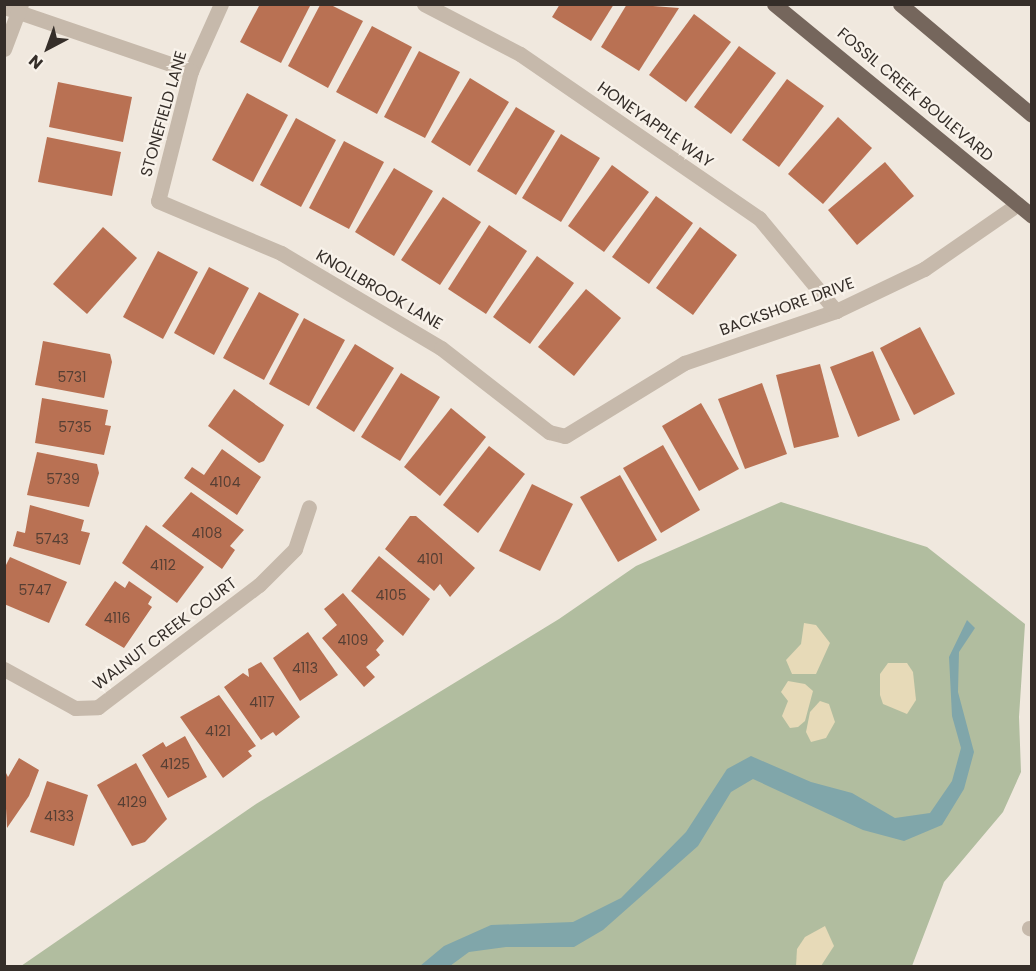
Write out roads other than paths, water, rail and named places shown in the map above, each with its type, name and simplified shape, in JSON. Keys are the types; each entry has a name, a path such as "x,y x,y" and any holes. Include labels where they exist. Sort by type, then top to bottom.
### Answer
{"main road":[{"name":"FOSSIL CREEK BOULEVARD","path":"774,4 1032,216"},
{"path":"900,4 1032,115"}],"street":[{"name":"STONEFIELD LANE","path":"158,201 191,71 221,4"},
{"name":"HONEYAPPLE WAY","path":"424,4 520,54 759,219 836,311"},
{"path":"4,49 15,7 191,71"},
{"name":"KNOLLBROOK LANE","path":"158,201 281,253 441,348 549,432 565,436"},
{"name":"BACKSHORE DRIVE","path":"565,436 684,363 836,311 924,269 1018,204"},
{"name":"WALNUT CREEK COURT","path":"4,669 75,708 98,707 259,585 295,549 309,507"}],"water":[{"path":"967,620 975,628 959,652 958,692 974,752 964,789 942,825 904,841 863,830 753,779 731,792 698,846 603,930 574,947 506,947 469,952 450,966 420,966 444,946 491,925 573,922 621,898 686,832 727,769 751,756 811,782 852,793 895,818 930,813 952,781 961,748 952,716 949,657"}]}
